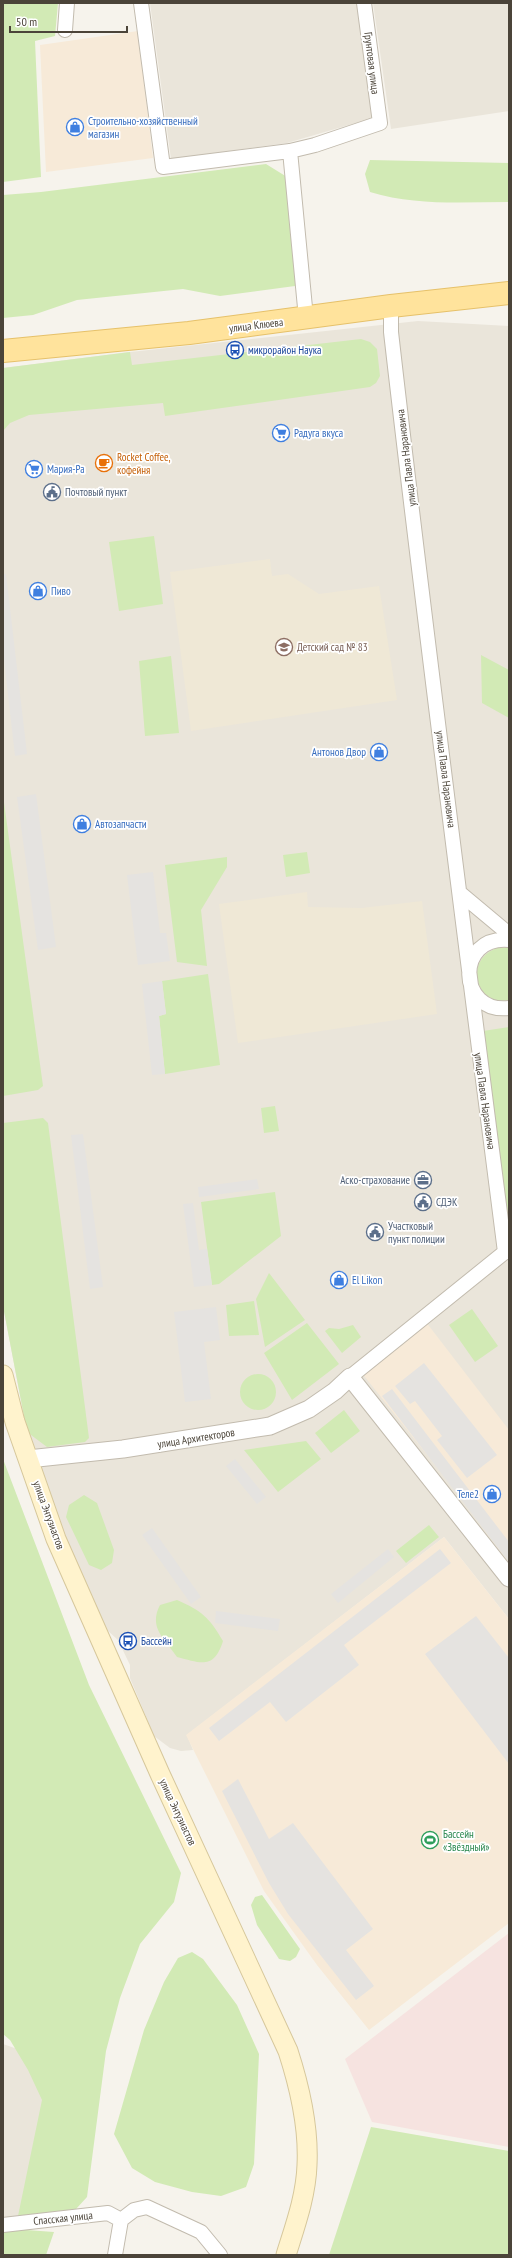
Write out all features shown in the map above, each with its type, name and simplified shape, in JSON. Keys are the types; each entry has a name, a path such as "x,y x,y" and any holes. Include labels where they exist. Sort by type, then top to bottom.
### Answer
{"main road":[{"name":"улица Клюева","path":"3,351 189,333 391,306 509,293"},
{"name":"улица Энтузиастов","path":"3,1375 15,1422 56,1539 160,1774 288,2051 296,2075 307,2127 307,2166 301,2204 286,2255"}],"street":[{"path":"65,30 67,3"},
{"path":"141,3 163,167 290,151 306,318"},
{"name":"Грунтовая улица","path":"290,151 315,145 380,123 364,3"},
{"name":"улица Павла Нарановича","path":"391,306 391,332 403,437 461,894 469,979 507,1252"},
{"path":"461,894 509,934"},
{"path":"502,1008 481,1000 475,994 469,979 472,960 478,950 493,941 509,940"},
{"path":"473,1008 502,1008"},
{"name":"улица Архитекторов","path":"28,1459 117,1450 270,1426 309,1409 335,1391 350,1377 507,1252"},
{"path":"350,1377 509,1578"},
{"path":"115,2255 121,2220 134,2210 147,2207 184,2222 201,2232 220,2255"},
{"name":"Спасская улица","path":"3,2224 108,2213 121,2220"}],"shaded area":[{"path":"150,3 358,3 373,118 287,143 171,159"},
{"path":"373,3 509,3 509,111 391,129"},
{"path":"138,31 153,158 46,172 40,45"},
{"path":"418,321 509,326 509,1619 444,1537 187,1735 193,1750 181,1751 170,1748 154,1736 130,1678 130,1665 118,1640 107,1630 81,1574 43,1482 27,1432 3,1306 3,368 130,352"},
{"name":"Детский сад № 83","path":"270,559 272,576 288,574 319,594 379,586 397,700 191,731 170,572"},
{"path":"3,574 6,574 27,754 15,756 3,651"},
{"path":"36,794 56,947 38,950 17,797"},
{"path":"153,872 160,933 166,933 170,961 138,965 127,875"},
{"path":"307,892 308,907 362,908 422,901 437,1014 238,1043 219,904"},
{"path":"162,981 166,1014 159,1016 165,1074 152,1075 142,984"},
{"path":"83,1134 103,1287 90,1289 71,1135"},
{"path":"257,1179 259,1189 199,1197 198,1187"},
{"path":"193,1203 199,1250 207,1249 212,1285 194,1287 183,1204"},
{"path":"216,1307 220,1340 204,1342 211,1399 185,1402 174,1312"},
{"path":"426,1322 509,1430 509,1558 361,1372"},
{"path":"424,1363 497,1455 467,1478 437,1440 442,1436 415,1401 410,1404 395,1386"},
{"path":"392,1389 509,1542 509,1562 382,1396"},
{"path":"235,1459 266,1497 257,1504 226,1466"},
{"path":"152,1528 201,1597 191,1604 142,1535"},
{"path":"444,1537 509,1619 509,1923 369,2030 317,1965 264,1891 186,1735"},
{"path":"388,1549 394,1557 338,1603 331,1594"},
{"path":"440,1549 451,1563 344,1645 359,1665 286,1722 270,1702 219,1741 209,1728"},
{"path":"216,1611 280,1619 278,1631 215,1623"},
{"path":"476,1616 509,1658 509,1764 425,1654"},
{"path":"238,1779 269,1839 293,1823 373,1929 346,1950 374,1986 356,2000 288,1914 269,1883 222,1791"},
{"path":"509,1933 509,2147 372,2122 345,2059"},
{"path":"3,2044 52,2061 26,2227 29,2255 3,2255"}],"green space":[{"path":"3,3 58,3 55,36 35,41 41,177 3,182"},
{"path":"370,160 509,163 509,202 456,203 422,201 370,192 365,174"},
{"path":"266,164 287,177 298,276 295,286 220,296 183,289 77,300 33,315 3,318 3,195 41,192"},
{"path":"361,339 370,342 377,349 380,376 376,383 370,387 165,416 163,403 29,415 10,423 3,431 3,368 130,352 132,365"},
{"path":"154,536 163,604 119,611 109,542"},
{"path":"481,655 509,670 509,718 482,703"},
{"path":"171,656 179,733 145,736 139,661"},
{"path":"3,795 43,1086 38,1090 3,1096"},
{"path":"307,852 310,873 286,877 283,855"},
{"path":"227,857 227,867 201,910 207,966 177,962 165,865"},
{"path":"501,947 509,948 509,1000 497,1000 488,996 481,989 478,980 477,970 481,960 489,952"},
{"path":"208,974 220,1065 165,1074 159,1016 166,1014 162,981"},
{"path":"509,1027 509,1239 483,1031"},
{"path":"275,1106 279,1131 264,1133 261,1108"},
{"path":"43,1118 48,1123 89,1438 85,1442 47,1447 27,1432 3,1306 3,1123"},
{"path":"275,1192 281,1236 219,1284 212,1285 201,1202"},
{"path":"269,1273 305,1320 265,1347 256,1299"},
{"path":"254,1301 259,1335 229,1336 226,1305"},
{"path":"472,1309 498,1346 475,1362 449,1325"},
{"path":"307,1323 339,1364 292,1400 264,1353"},
{"path":"353,1325 361,1337 342,1353 325,1331 329,1328 339,1329"},
{"path":"258,1374 271,1379 276,1392 271,1405 258,1410 245,1405 240,1392 245,1379"},
{"path":"344,1410 360,1431 331,1453 315,1433"},
{"path":"306,1441 321,1459 278,1492 244,1450"},
{"path":"3,1459 89,1685 181,1873 174,1902 140,1944 120,1998 106,2051 87,2197 76,2209 18,2216 42,2100 28,2070 10,2040 3,2034"},
{"path":"84,1495 97,1503 114,1550 112,1563 101,1570 89,1565 66,1517 69,1505"},
{"path":"429,1525 439,1537 406,1563 396,1551"},
{"path":"177,1600 199,1611 209,1620 223,1641 215,1657 211,1660 200,1662 177,1657 163,1639 157,1627 157,1613 160,1605"},
{"path":"262,1895 300,1949 296,1957 290,1961 279,1959 257,1925 251,1905 255,1897"},
{"path":"192,1952 203,1959 237,2005 259,2054 254,2164 246,2187 221,2196 192,2192 155,2182 132,2168 114,2134 144,2030 164,1982 178,1958"},
{"path":"371,2127 509,2151 509,2255 329,2255"},
{"path":"13,2229 54,2232 46,2255 3,2255 3,2231"}],"place":[{"name":"Строительно-хозяйственный магазин","path":"75,127"},
{"name":"микрорайон Наука","path":"235,350"},
{"name":"Радуга вкуса","path":"281,433"},
{"name":"Rocket Coffee, кофейня","path":"104,463"},
{"name":"Мария-Ра","path":"34,469"},
{"name":"Почтовый пункт","path":"52,492"},
{"name":"Пиво","path":"38,591"},
{"name":"Детский сад № 83","path":"284,647"},
{"name":"Антонов Двор","path":"379,752"},
{"name":"Автозапчасти","path":"82,824"},
{"name":"Аско-страхование","path":"423,1180"},
{"name":"СДЭК","path":"423,1202"},
{"name":"Участковый пункт полиции","path":"375,1232"},
{"name":"El Likon","path":"339,1280"},
{"name":"Теле2","path":"492,1494"},
{"name":"Бассейн","path":"128,1641"},
{"name":"Бассейн «Звёздный»","path":"430,1840"}]}
